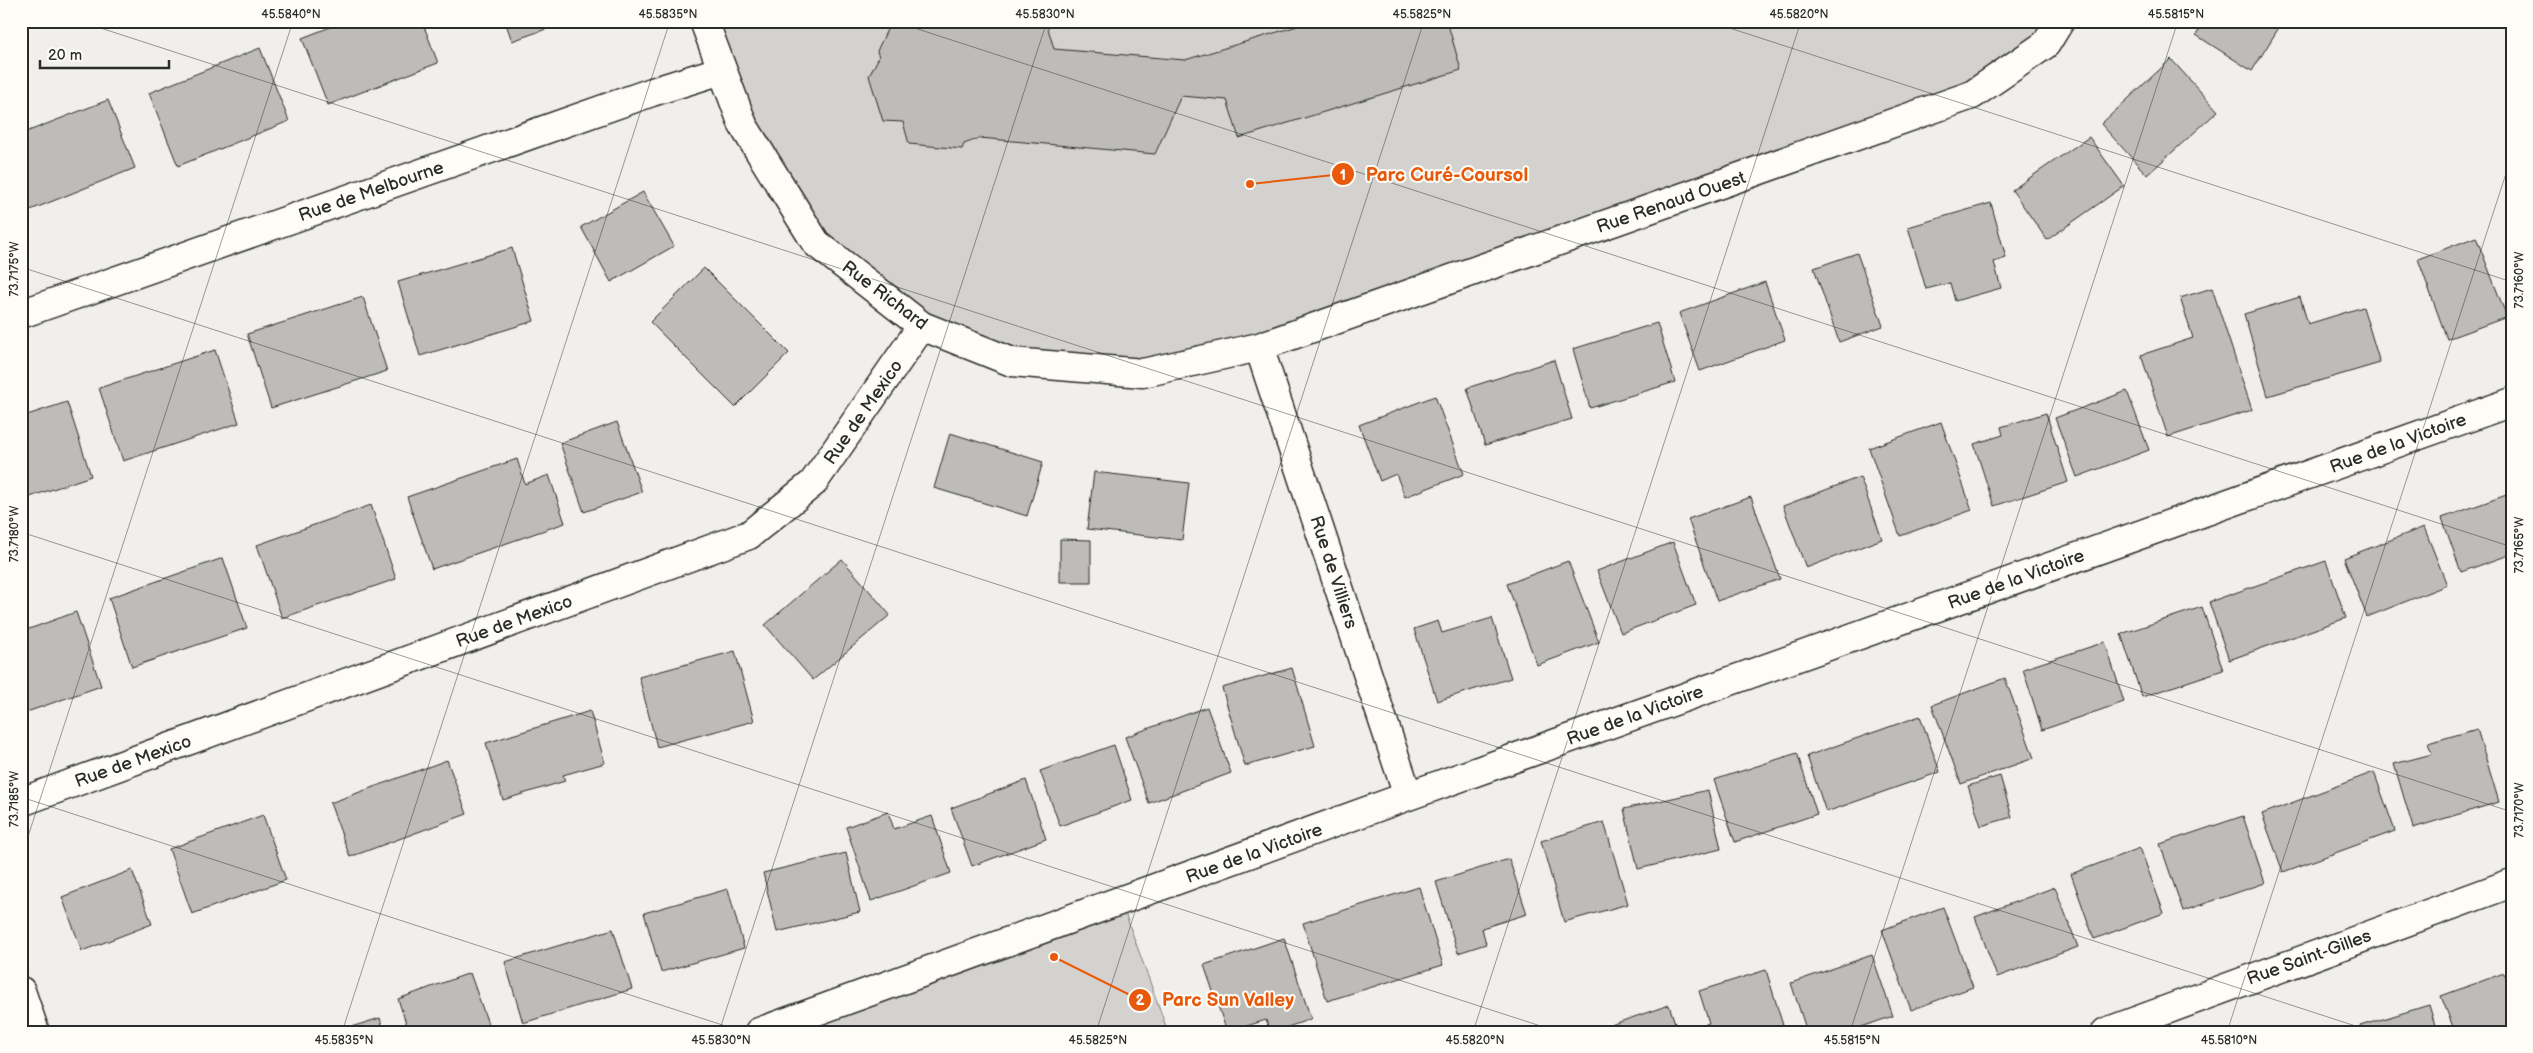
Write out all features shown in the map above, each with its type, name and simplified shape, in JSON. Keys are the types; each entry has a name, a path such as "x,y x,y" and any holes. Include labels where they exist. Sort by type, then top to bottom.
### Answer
{"street":[{"name":"Rue Richard","path":"704,21 743,125 816,243 922,326 1012,362 1143,374 1259,347"},
{"name":"Rue Renaud Ouest","path":"1259,347 1972,96 2046,44 2060,21"},
{"name":"Rue de Melbourne","path":"21,314 722,70"},
{"name":"Rue de Mexico","path":"21,802 749,535 812,483 922,326"},
{"name":"Rue de Villiers","path":"1259,347 1408,796"},
{"name":"Rue de la Victoire","path":"759,1032 1408,796 2512,402"},
{"name":"Rue Saint-Gilles","path":"2106,1032 2512,883"},
{"path":"21,991 35,1032"}],"shaded area":[{"path":"704,21 2060,21 1972,95 1143,373 958,340 816,243"},
{"path":"1121,902 1168,1032 818,1032 812,1012"}],"building":[{"path":"346,21 422,21 438,63 328,105 302,38"},
{"path":"505,21 569,21 512,41"},
{"path":"891,21 1048,21 1047,25 1054,49 1185,60 1314,21 1447,21 1461,70 1239,138 1227,100 1181,96 1155,154 980,138 964,144 962,149 909,144 903,122 883,121 869,76 879,57 877,51"},
{"path":"2205,21 2283,21 2252,71 2196,35"},
{"path":"260,48 289,121 178,166 149,93"},
{"path":"2171,59 2218,111 2147,175 2101,124"},
{"path":"108,100 135,168 23,213 21,134"},
{"path":"2089,137 2124,186 2047,240 2012,190"},
{"path":"643,192 674,246 611,282 581,227"},
{"path":"1991,203 2006,258 1994,262 2001,288 1955,301 1950,283 1926,289 1908,227"},
{"path":"2476,237 2507,317 2447,339 2418,259"},
{"path":"512,248 534,321 420,356 398,282"},
{"path":"1857,253 1883,326 1839,342 1814,268"},
{"path":"704,268 789,353 735,407 650,322"},
{"path":"1765,282 1785,340 1700,371 1679,313"},
{"path":"2212,288 2252,410 2168,437 2141,355 2193,338 2180,298"},
{"path":"363,297 387,371 271,408 247,334"},
{"path":"2300,297 2308,324 2363,307 2380,363 2268,396 2244,314"},
{"path":"1657,323 1675,382 1590,408 1573,349"},
{"path":"215,350 239,423 123,461 99,388"},
{"path":"1554,360 1572,419 1485,445 1467,388"},
{"path":"2127,391 2149,450 2077,477 2055,418"},
{"path":"1435,396 1464,474 1405,497 1396,474 1380,481 1359,425"},
{"path":"67,402 91,476 21,500 21,417"},
{"path":"2046,413 2068,482 1994,506 1974,444 2003,435 2001,427"},
{"path":"617,422 642,492 584,512 560,443"},
{"path":"1941,422 1972,510 1900,536 1869,448"},
{"path":"950,433 1043,462 1027,516 934,488"},
{"path":"517,459 525,484 549,475 565,523 432,569 407,497"},
{"path":"1094,472 1189,483 1182,540 1087,529"},
{"path":"1860,477 1882,539 1806,568 1783,506"},
{"path":"2512,493 2512,554 2461,572 2442,518"},
{"path":"1751,497 1780,579 1717,601 1688,519"},
{"path":"371,505 396,579 282,618 257,545"},
{"path":"2424,527 2447,585 2367,617 2344,558"},
{"path":"1060,539 1091,540 1091,582 1060,582"},
{"path":"1673,542 1696,605 1621,633 1597,571"},
{"path":"223,558 247,628 132,667 109,598"},
{"path":"842,559 890,615 813,680 765,625"},
{"path":"1568,561 1599,642 1537,665 1507,584"},
{"path":"2326,561 2346,618 2229,660 2209,602"},
{"path":"2202,607 2223,670 2142,697 2121,634"},
{"path":"76,612 101,686 21,714 21,632"},
{"path":"1492,618 1511,678 1437,701 1414,629 1438,621 1442,633"},
{"path":"2105,642 2124,702 2042,730 2023,669"},
{"path":"735,651 754,721 657,747 639,677"},
{"path":"1292,668 1315,746 1245,766 1222,688"},
{"path":"2005,678 2034,758 1961,784 1932,705"},
{"path":"1207,707 1231,773 1149,803 1125,737"},
{"path":"590,711 605,763 563,775 565,781 503,800 486,743"},
{"path":"1920,716 1940,772 1826,812 1807,756"},
{"path":"2477,729 2499,802 2413,828 2394,764 2432,754 2428,743"},
{"path":"1114,745 1132,800 1060,826 1040,771"},
{"path":"1797,753 1817,814 1735,842 1714,780"},
{"path":"447,760 467,814 350,857 330,803"},
{"path":"2374,772 2395,831 2283,872 2262,814"},
{"path":"2000,776 2012,817 1981,826 1968,786"},
{"path":"1026,780 1046,839 972,866 951,808"},
{"path":"1708,790 1721,849 1638,869 1624,809"},
{"path":"888,812 894,829 932,816 951,873 871,901 846,827"},
{"path":"263,815 286,880 192,914 169,849"},
{"path":"2243,816 2265,883 2183,911 2160,844"},
{"path":"1604,822 1628,904 1564,922 1541,841"},
{"path":"2140,848 2164,913 2094,939 2071,874"},
{"path":"846,853 860,912 777,932 763,873"},
{"path":"1509,859 1527,914 1482,928 1486,944 1458,953 1436,882"},
{"path":"132,870 152,924 82,951 62,897"},
{"path":"1419,887 1443,965 1327,1001 1303,923"},
{"path":"2055,887 2078,947 1997,977 1975,917"},
{"path":"728,889 744,948 661,972 644,913"},
{"path":"1943,907 1973,987 1911,1010 1882,930"},
{"path":"613,929 632,989 523,1023 505,962"},
{"path":"1284,938 1311,1019 1273,1032 1270,1032 1266,1020 1227,1032 1204,965"},
{"path":"1872,955 1893,1016 1847,1032 1807,1032 1791,983"},
{"path":"1766,970 1785,1032 1698,1032 1697,1027 1709,1023 1699,991"},
{"path":"470,973 491,1032 409,1032 398,999"},
{"path":"2504,973 2512,996 2512,1032 2455,1032 2441,996"},
{"path":"1669,1005 1678,1032 1606,1032 1605,1027"},
{"path":"2429,1005 2437,1032 2362,1032 2360,1026"},
{"path":"380,1018 384,1032 335,1032"}],"place":[{"name":"Parc Curé-Coursol","path":"1250,184"},
{"name":"Parc Sun Valley","path":"1054,957"}]}
